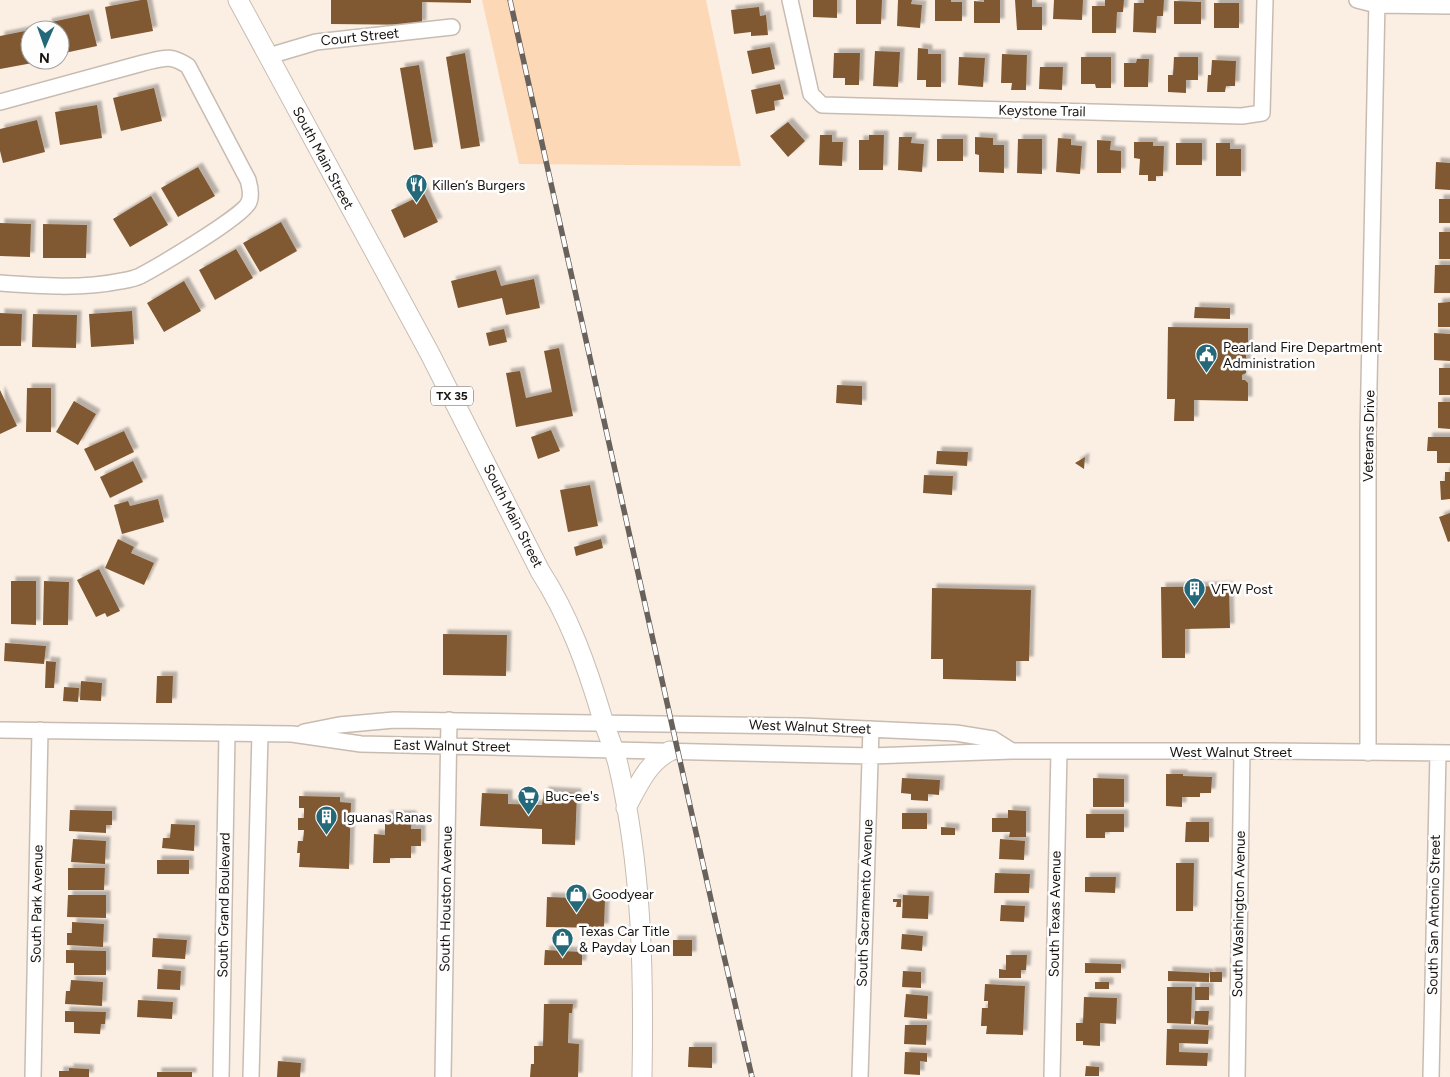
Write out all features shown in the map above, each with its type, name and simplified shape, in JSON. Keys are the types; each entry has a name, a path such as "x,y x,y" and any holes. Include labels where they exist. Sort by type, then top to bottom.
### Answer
{"main road":[{"name":"South Main Street","path":"238,0 447,387 540,571 556,595 588,668 617,762 635,858 642,963 642,1077"},
{"path":"626,808 648,769 670,750"}],"street":[{"name":"Keystone Trail","path":"790,0 811,94 822,105 1242,116 1262,113 1265,0"},
{"path":"1357,0 1377,3 1450,6"},
{"name":"Veterans Drive","path":"1368,753 1368,433 1377,3"},
{"name":"Court Street","path":"269,56 316,42 452,28"},
{"path":"0,102 143,62 177,58 188,66 248,180 251,192 249,203 243,211 212,233 138,277 119,282 77,285 0,283"},
{"name":"East Walnut Street","path":"292,734 339,725 394,720 604,722"},
{"name":"South Houston Avenue","path":"443,1077 449,720"},
{"name":"West Walnut Street","path":"604,722 871,729 965,734 993,739 1012,751"},
{"name":"South Sacramento Avenue","path":"860,1077 871,729"},
{"name":"East Walnut Street","path":"0,730 292,734 361,744 612,749"},
{"name":"South Park Avenue","path":"34,1077 40,730"},
{"name":"South Grand Boulevard","path":"221,1077 226,733"},
{"path":"252,1077 260,734"},
{"name":"West Walnut Street","path":"612,749 871,756 1012,751 1444,753"},
{"name":"South Texas Avenue","path":"1052,1077 1059,751"},
{"name":"South Washington Avenue","path":"1237,1077 1242,752"},
{"name":"South San Antonio Street","path":"1431,1077 1444,753"}],"shaded area":[{"path":"482,0 706,0 741,166 519,164"}],"building":[{"path":"147,0 153,31 111,39 105,7"},
{"path":"331,0 471,0 471,3 422,2 422,25 331,24"},
{"path":"813,0 837,0 837,18 813,17"},
{"path":"856,0 882,0 881,24 856,24"},
{"path":"898,0 912,0 911,4 922,5 920,28 897,26"},
{"path":"935,0 962,2 962,21 935,21"},
{"path":"984,0 1000,0 1000,23 974,23 974,1 984,2"},
{"path":"1015,0 1032,0 1032,7 1042,7 1042,30 1017,30"},
{"path":"1054,0 1083,0 1082,20 1053,19"},
{"path":"1105,0 1124,0 1123,12 1117,12 1116,33 1092,33 1092,6 1105,6"},
{"path":"1144,0 1164,0 1163,16 1157,16 1156,33 1133,32 1134,3 1144,3"},
{"path":"1174,1 1201,2 1201,24 1174,24"},
{"path":"1214,3 1239,3 1239,28 1214,28"},
{"path":"759,7 760,16 766,15 768,35 751,36 751,32 734,34 731,10"},
{"path":"89,14 97,46 70,52 70,20 61,20"},
{"path":"20,32 20,65 0,69 0,36"},
{"path":"770,47 775,69 752,74 747,51"},
{"path":"918,48 928,49 928,54 941,54 941,87 926,87 926,80 917,80"},
{"path":"875,51 900,52 898,87 873,86"},
{"path":"465,53 480,146 461,149 446,57"},
{"path":"834,53 860,53 859,85 845,85 845,78 833,78"},
{"path":"1002,54 1027,55 1026,90 1011,90 1012,83 1001,83"},
{"path":"959,57 985,58 983,87 958,85"},
{"path":"1081,57 1111,57 1111,88 1096,88 1095,84 1081,84"},
{"path":"1174,57 1198,57 1198,80 1186,80 1186,93 1168,92 1168,75 1173,75"},
{"path":"1137,59 1149,59 1148,87 1124,87 1124,63 1136,63"},
{"path":"1212,60 1236,61 1235,86 1226,86 1225,92 1207,92 1208,75 1211,75"},
{"path":"419,65 433,147 414,150 400,68"},
{"path":"1040,67 1063,67 1062,90 1039,89"},
{"path":"780,84 784,99 774,101 775,110 756,114 751,90"},
{"path":"154,88 162,121 121,131 113,98"},
{"path":"97,105 102,138 60,145 55,112"},
{"path":"37,120 45,152 3,163 0,151 0,129"},
{"path":"788,122 805,141 788,157 770,136"},
{"path":"820,135 832,135 832,142 843,142 842,166 819,165"},
{"path":"869,135 884,135 883,170 859,170 859,140 869,140"},
{"path":"899,137 912,137 911,143 924,144 922,172 898,170"},
{"path":"975,137 993,138 993,145 1004,145 1004,173 979,172 979,155 975,154"},
{"path":"1058,138 1071,139 1071,145 1082,146 1080,174 1056,172"},
{"path":"937,139 963,139 963,161 937,161"},
{"path":"1018,139 1042,139 1042,174 1017,173"},
{"path":"1097,140 1111,141 1110,150 1121,151 1121,173 1097,173"},
{"path":"1134,142 1153,142 1153,146 1164,146 1163,176 1156,176 1156,181 1148,181 1148,175 1139,175 1140,159 1134,158"},
{"path":"1176,143 1202,143 1202,165 1176,165"},
{"path":"1216,143 1230,143 1230,149 1241,149 1241,176 1216,176"},
{"path":"1436,162 1450,163 1450,190 1435,189"},
{"path":"198,167 215,196 178,217 161,188"},
{"name":"Killen’s Burgers","path":"418,181 438,222 404,238 391,210 416,198 410,185"},
{"path":"151,196 168,225 130,247 113,219"},
{"path":"1439,199 1450,199 1450,223 1439,223"},
{"path":"281,222 297,251 260,272 243,243"},
{"path":"0,223 31,224 30,257 0,256"},
{"path":"43,224 87,225 86,258 43,258"},
{"path":"1439,232 1450,232 1450,259 1439,259"},
{"path":"236,249 253,278 215,300 199,270"},
{"path":"1435,265 1450,265 1450,293 1434,293"},
{"path":"496,270 501,286 534,279 540,308 506,315 502,298 458,308 451,281"},
{"path":"184,281 201,311 164,332 147,303"},
{"path":"1450,302 1450,327 1438,327 1438,303"},
{"path":"1195,307 1230,308 1230,319 1194,318"},
{"path":"132,311 134,344 91,347 89,314"},
{"path":"0,313 22,314 21,346 0,346"},
{"path":"33,314 77,315 76,348 32,347"},
{"name":"Pearland Fire Department Administration","path":"1168,327 1248,328 1248,347 1242,348 1242,352 1246,355 1246,373 1242,375 1242,380 1248,383 1248,401 1194,400 1194,421 1174,421 1175,399 1167,399"},
{"path":"504,329 507,342 489,346 486,333"},
{"path":"1434,333 1450,334 1450,361 1434,360"},
{"path":"559,348 573,416 516,427 506,373 520,371 526,398 552,392 544,351"},
{"path":"1439,368 1450,368 1450,395 1439,395"},
{"path":"837,385 862,386 862,405 836,403"},
{"path":"27,388 51,388 51,432 26,432"},
{"path":"0,390 17,426 0,434"},
{"path":"74,401 96,414 78,445 56,432"},
{"path":"1438,402 1450,402 1450,429 1438,428"},
{"path":"551,430 560,451 538,459 531,437"},
{"path":"124,431 134,452 95,471 84,449"},
{"path":"1428,437 1450,437 1450,463 1437,463 1437,451 1427,451"},
{"path":"937,451 968,452 967,466 936,464"},
{"path":"1085,457 1084,469 1075,463"},
{"path":"133,461 143,482 110,498 100,477"},
{"path":"1445,472 1450,472 1450,499 1441,500 1440,481 1445,481"},
{"path":"924,475 953,476 952,495 923,493"},
{"path":"590,485 598,526 568,532 560,490"},
{"path":"158,499 164,522 122,534 114,505 128,501 130,506"},
{"path":"1450,513 1450,541 1448,542 1439,517"},
{"path":"118,539 134,547 131,553 154,563 144,585 105,568"},
{"path":"601,539 603,548 576,556 574,547"},
{"path":"99,569 120,611 107,617 105,613 96,617 77,580"},
{"path":"11,581 36,581 36,625 11,624"},
{"path":"44,581 69,582 68,625 43,625"},
{"name":"VFW Post","path":"1229,586 1230,628 1185,629 1185,658 1162,658 1161,587"},
{"path":"932,588 1031,590 1029,661 1016,661 1016,681 943,679 943,659 931,659"},
{"path":"443,634 507,635 506,676 443,675"},
{"path":"5,643 46,646 44,664 4,661"},
{"path":"46,661 56,662 54,688 45,688"},
{"path":"157,676 173,676 172,703 156,703"},
{"path":"81,681 102,683 101,701 80,700"},
{"path":"64,687 79,688 78,702 63,701"},
{"path":"1166,774 1212,777 1211,793 1200,793 1200,797 1182,797 1182,807 1166,806"},
{"path":"902,778 940,780 939,795 928,794 928,801 911,800 911,794 901,793"},
{"path":"1093,778 1124,779 1124,807 1093,807"},
{"name":"Buc-ee's","path":"544,791 577,793 575,845 542,844 542,829 480,826 482,793 508,794 508,804 542,805"},
{"name":"Iguanas Ranas","path":"299,796 340,797 340,802 351,803 349,869 299,867 300,853 297,853 298,841 303,841 304,830 298,830 298,818 304,818 304,808 299,808"},
{"path":"70,810 112,811 112,825 106,825 106,833 69,831"},
{"path":"1008,810 1026,811 1026,837 1009,837 1010,832 992,832 992,818 1008,818"},
{"path":"902,813 927,813 927,829 902,829"},
{"path":"1086,814 1124,814 1124,832 1105,832 1105,838 1086,838"},
{"path":"385,815 412,815 411,829 421,829 421,846 411,846 411,858 390,858 390,863 373,863 374,834 385,835"},
{"path":"1186,822 1209,822 1209,842 1185,842"},
{"path":"171,824 195,825 194,851 162,848 163,838 170,838"},
{"path":"941,827 955,828 955,835 941,835"},
{"path":"73,839 106,841 105,864 71,862"},
{"path":"1000,839 1025,841 1024,860 999,859"},
{"path":"157,860 189,860 189,874 157,874"},
{"path":"1176,863 1194,863 1193,911 1176,911"},
{"path":"68,868 105,868 104,890 68,890"},
{"path":"995,873 1030,874 1029,893 994,893"},
{"path":"1085,877 1116,877 1115,893 1085,892"},
{"path":"68,895 106,895 106,918 67,917"},
{"path":"903,895 929,896 928,919 902,918"},
{"name":"Goodyear","path":"547,897 605,899 604,928 546,927"},
{"path":"893,899 901,899 901,907 896,907 897,902 893,902"},
{"path":"1001,905 1025,906 1024,922 1000,921"},
{"path":"72,922 104,924 103,947 67,945 67,933 72,933"},
{"path":"902,934 923,936 922,951 901,949"},
{"path":"153,938 187,940 185,959 152,957"},
{"path":"673,940 692,940 692,956 673,956"},
{"path":"66,950 106,951 106,975 74,975 74,963 66,963"},
{"name":"Texas Car Title & Payday Loan","path":"545,950 582,952 582,965 544,965"},
{"path":"1006,955 1027,955 1026,970 1021,970 1021,978 999,978 999,969 1006,970"},
{"path":"1085,963 1121,964 1121,973 1085,973"},
{"path":"158,969 181,971 180,990 157,989"},
{"path":"903,971 921,972 921,988 902,987"},
{"path":"1168,971 1209,973 1209,982 1168,981"},
{"path":"1210,972 1222,972 1222,982 1210,982"},
{"path":"71,980 103,982 102,1006 65,1004 66,991 70,991"},
{"path":"1095,982 1109,982 1109,989 1095,989"},
{"path":"985,984 1025,986 1023,1035 986,1034 987,1026 981,1026 982,1008 988,1008 988,1001 984,1001"},
{"path":"1167,987 1192,987 1191,1024 1167,1023"},
{"path":"1195,987 1209,987 1209,1000 1195,1000"},
{"path":"906,994 928,996 927,1019 904,1017"},
{"path":"1084,997 1117,998 1116,1024 1100,1023 1100,1046 1083,1045 1083,1041 1076,1041 1076,1023 1083,1023"},
{"path":"138,1000 173,1002 172,1019 137,1017"},
{"path":"544,1004 573,1004 572,1013 569,1013 568,1043 579,1044 578,1077 530,1077 531,1064 534,1064 534,1046 543,1046"},
{"path":"65,1011 106,1012 105,1024 101,1024 100,1034 74,1033 74,1022 65,1022"},
{"path":"1195,1011 1209,1011 1208,1025 1194,1024"},
{"path":"905,1025 927,1025 926,1045 904,1044"},
{"path":"1167,1029 1209,1030 1208,1044 1179,1043 1179,1052 1208,1053 1207,1066 1166,1065"},
{"path":"689,1047 712,1047 712,1068 688,1067"},
{"path":"905,1052 927,1053 927,1062 920,1061 920,1075 904,1074"},
{"path":"278,1061 301,1063 300,1077 277,1077"},
{"path":"1086,1066 1099,1067 1099,1076 1085,1076"},
{"path":"69,1068 89,1069 89,1077 59,1077 59,1071 69,1071"},
{"path":"157,1072 192,1072 192,1077 157,1077"}],"railway":[{"path":"510,0 752,1077"}],"place":[{"name":"Killen’s Burgers","path":"416,204"},
{"name":"Pearland Fire Department Administration","path":"1207,374"},
{"name":"VFW Post","path":"1195,608"},
{"name":"Buc-ee's","path":"529,815"},
{"name":"Iguanas Ranas","path":"327,836"},
{"name":"Goodyear","path":"576,913"},
{"name":"Texas Car Title & Payday Loan","path":"563,958"}]}
